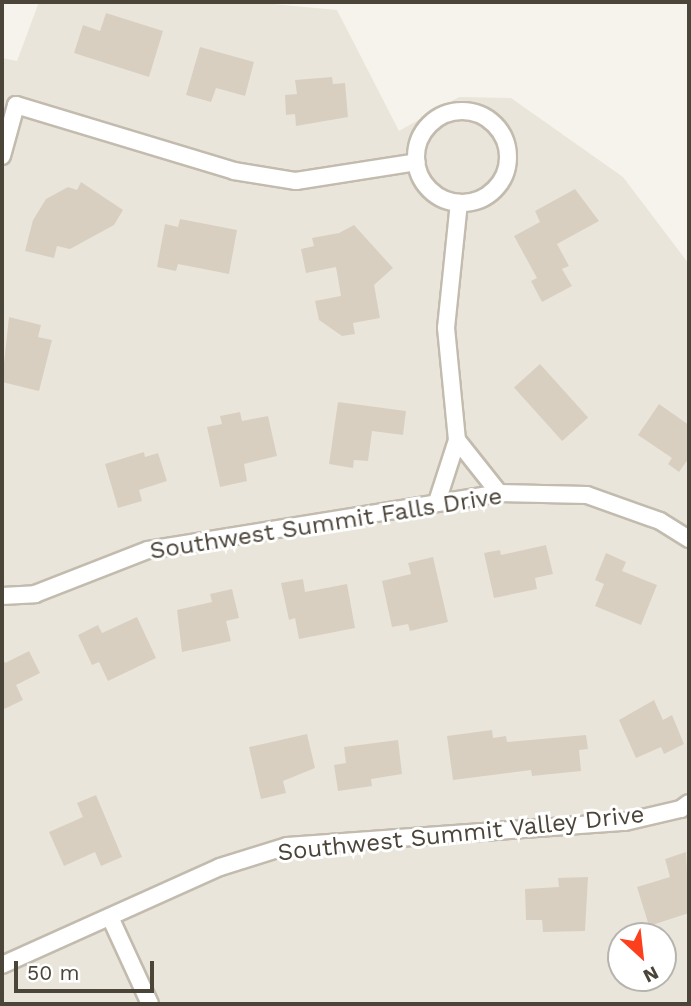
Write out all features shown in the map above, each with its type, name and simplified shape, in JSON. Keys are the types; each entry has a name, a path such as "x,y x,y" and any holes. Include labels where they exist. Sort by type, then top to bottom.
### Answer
{"street":[{"path":"2,156 16,105 234,171 296,181 417,162"},
{"path":"475,113 499,130 506,143 507,165 499,186 488,196 459,204 430,191 417,162 423,134 433,122 446,114 475,113"},
{"path":"437,502 457,440 446,328 459,204"},
{"path":"457,440 499,493"},
{"name":"Southwest Summit Falls Drive","path":"2,596 35,594 148,550 499,493 587,495 660,521 689,539"},
{"name":"Southwest Summit Valley Drive","path":"2,965 220,867 287,846 625,822 681,809 689,803"},
{"path":"110,917 150,1004"}],"shaded area":[{"path":"39,2 251,2 337,10 399,131 459,97 511,98 623,177 689,264 689,1004 2,1004 2,58 17,61"}],"building":[{"path":"106,13 163,31 149,77 74,53 83,25 100,31"},
{"path":"200,47 254,62 245,96 216,88 211,102 186,95"},
{"path":"332,77 333,84 345,83 348,117 296,126 295,114 286,115 285,95 297,94 295,80"},
{"path":"81,182 123,210 114,225 70,249 57,246 54,258 25,251 33,220 46,199 68,187 77,190"},
{"path":"575,189 599,221 557,244 569,266 562,269 572,286 542,302 531,281 537,278 514,236 540,222 535,211"},
{"path":"180,219 237,230 229,274 178,264 176,271 157,267 165,224 178,227"},
{"path":"354,225 393,268 374,285 380,318 353,323 355,334 342,336 319,320 315,301 341,296 336,267 306,273 301,249 314,246 312,238 339,233"},
{"path":"9,317 41,325 38,337 52,340 39,391 2,382"},
{"path":"540,364 588,418 562,441 514,387"},
{"path":"338,402 406,411 403,435 372,431 368,461 354,460 353,468 329,464"},
{"path":"659,404 689,425 689,458 679,472 668,464 672,458 638,435"},
{"path":"240,412 242,421 268,416 277,456 244,464 247,481 220,487 207,427 222,424 220,416"},
{"path":"144,452 145,457 158,453 167,481 139,490 142,501 118,508 105,464"},
{"path":"546,545 553,574 535,578 537,589 494,598 484,553 500,550 501,555"},
{"path":"606,553 626,562 622,571 657,585 641,625 595,606 604,584 595,580"},
{"path":"433,557 448,622 410,631 408,624 392,627 382,581 411,574 408,563"},
{"path":"303,579 305,592 347,584 355,628 299,639 295,618 289,620 281,583"},
{"path":"232,589 239,618 226,621 231,641 182,652 177,610 212,602 210,594"},
{"path":"137,617 156,658 108,681 99,662 92,665 78,635 98,625 102,633"},
{"path":"29,651 40,673 16,685 23,700 2,710 2,656 5,663"},
{"path":"654,700 663,720 672,715 684,744 664,754 661,747 636,758 619,720"},
{"path":"492,730 493,738 506,736 507,742 586,735 588,749 579,750 581,771 532,776 531,770 453,780 447,736"},
{"path":"307,734 315,768 283,781 286,793 261,799 249,747"},
{"path":"398,740 402,774 371,779 372,786 338,791 334,765 346,763 344,747"},
{"path":"96,795 122,857 101,866 95,852 64,866 49,832 83,817 77,803"},
{"path":"686,852 689,913 661,922 648,922 637,887 670,877 665,859"},
{"path":"588,877 585,931 543,932 542,920 526,920 525,889 559,887 558,878"}]}
